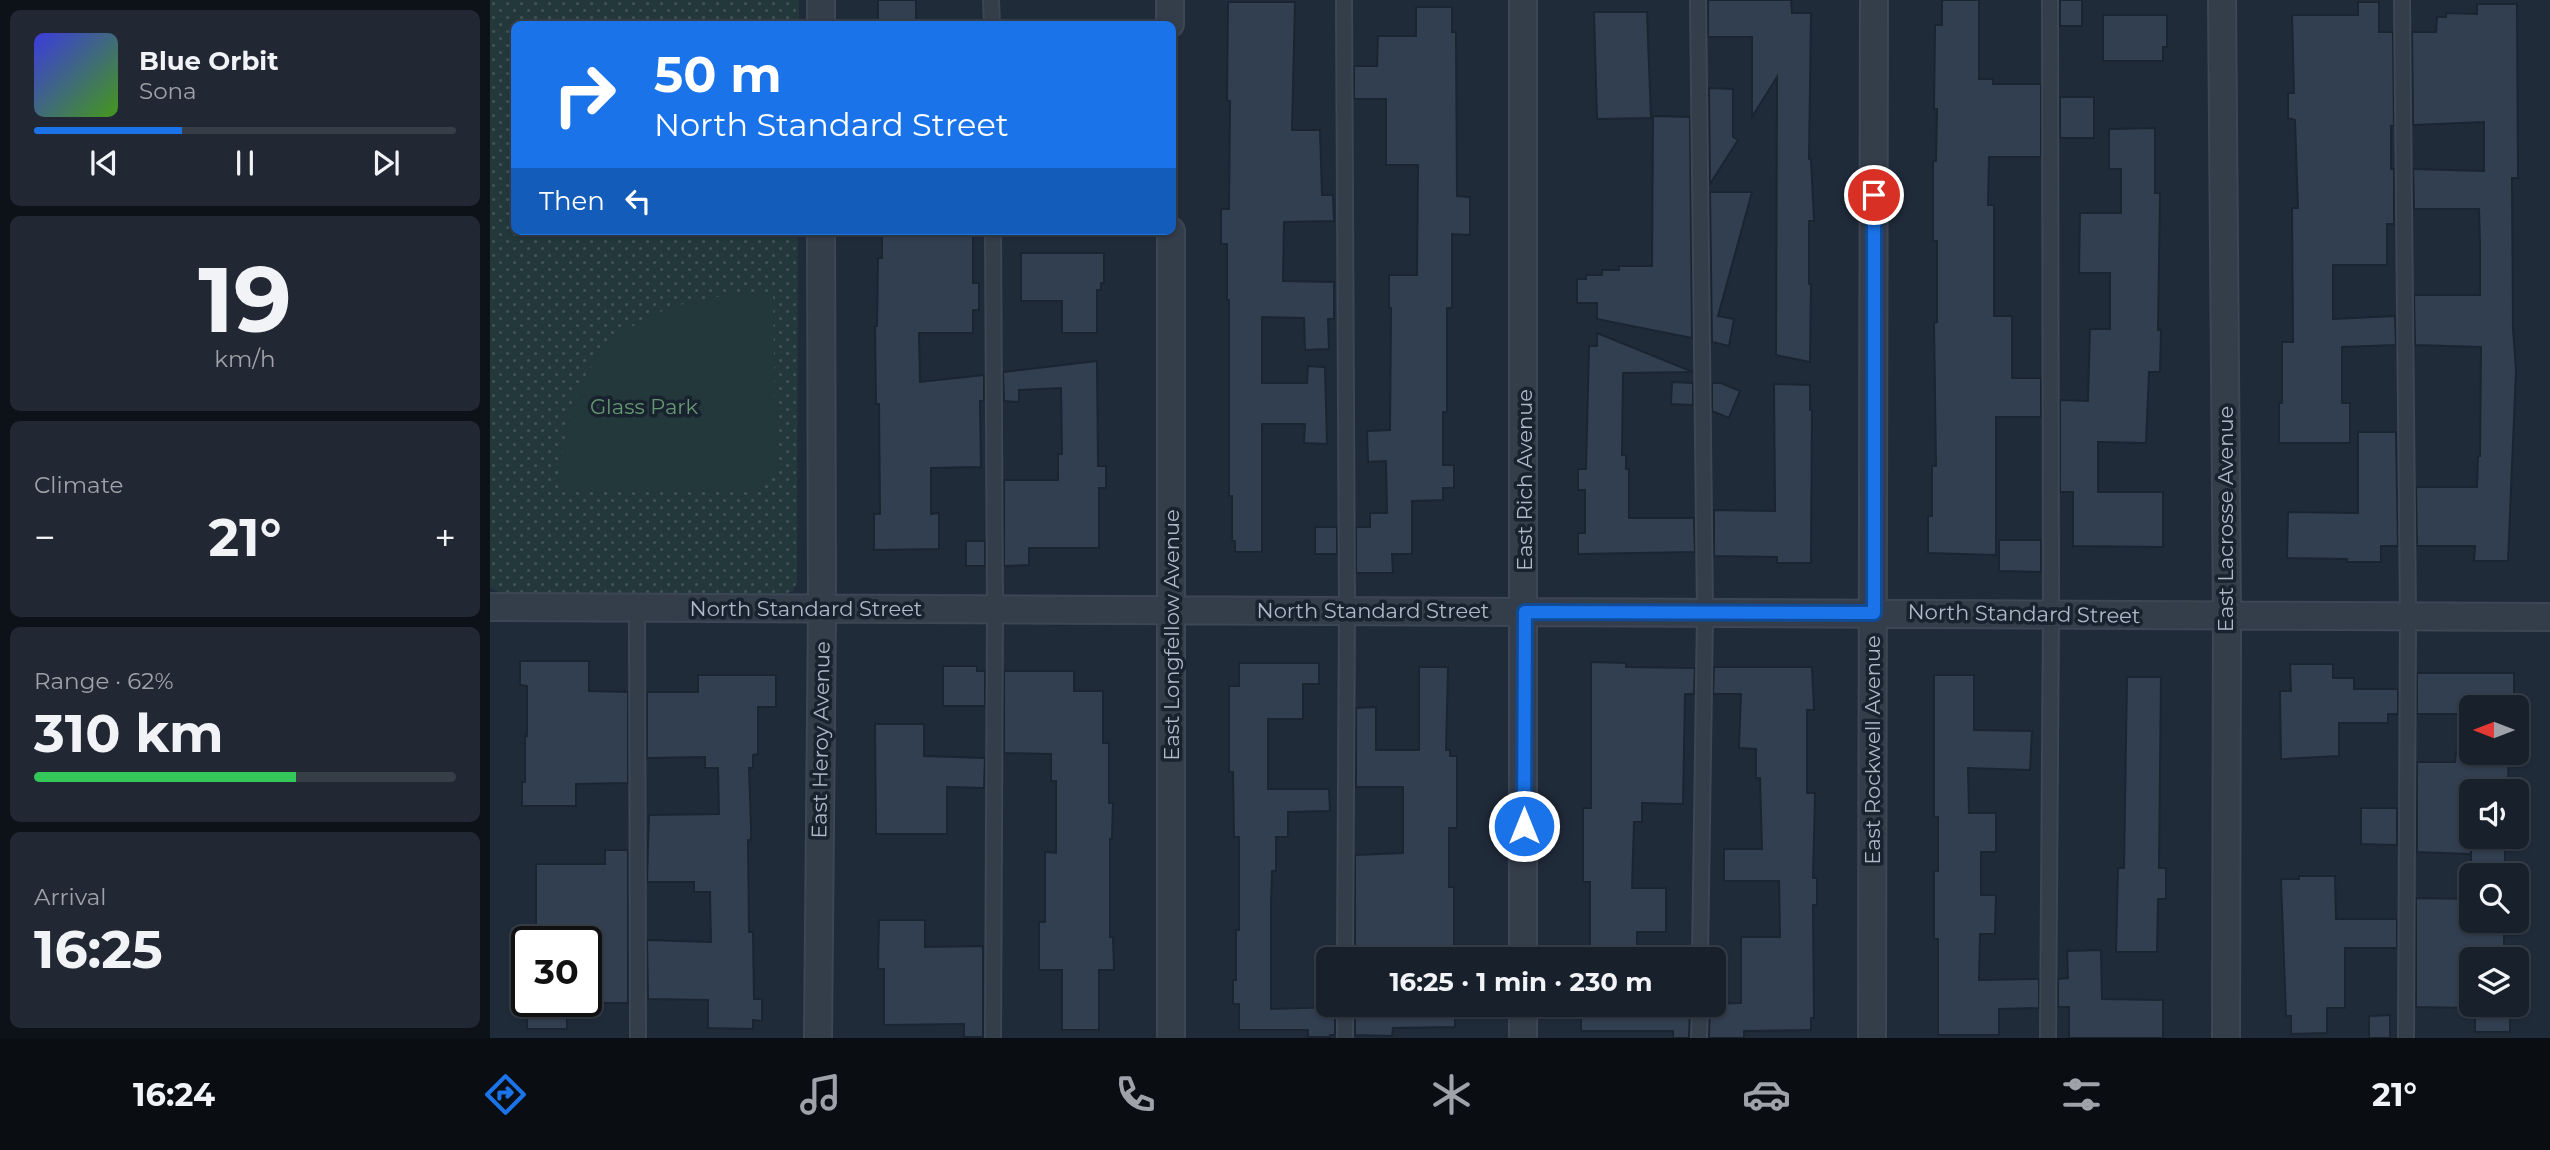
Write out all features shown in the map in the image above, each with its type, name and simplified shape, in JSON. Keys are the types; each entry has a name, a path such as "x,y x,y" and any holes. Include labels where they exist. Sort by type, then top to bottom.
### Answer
{"street":[{"path":"821,0 821,21"},
{"path":"1170,0 1170,21"},
{"name":"East Rich Avenue","path":"1523,0 1523,947"},
{"name":"East Rockwell Avenue","path":"1872,1038 1874,0"},
{"name":"East Lacrosse Avenue","path":"2222,0 2227,617 2225,1038"},
{"name":"East Heroy Avenue","path":"818,1038 822,608 821,235"},
{"name":"East Longfellow Avenue","path":"1171,235 1171,1038"},
{"name":"North Standard Street","path":"490,607 2550,617"},
{"path":"1523,1017 1523,1038"}],"lane":[{"path":"992,0 992,21"},
{"path":"1345,0 1345,947"},
{"path":"1698,0 1705,613 1700,947"},
{"path":"2048,1038 2051,615 2050,0"},
{"path":"2402,0 2408,617 2406,1038"},
{"path":"993,235 993,1038"},
{"path":"637,608 638,1038"},
{"path":"1345,1017 1345,1038"},
{"path":"1699,1038 1700,1017"}],"green space":[{"name":"Glass Park","path":"490,0 799,0 799,21 511,21 511,235 798,235 797,582 793,591 784,594 502,593 490,588"},
{"path":"773,294 776,470 755,490 559,492 567,426 588,372 604,350 626,331 653,315 687,303 719,297"}],"building":[{"path":"878,0 916,0 916,21 878,21"},
{"path":"1708,0 1791,0 1792,13 1811,13 1809,159 1814,221 1809,221 1810,362 1776,355 1777,77 1752,117 1752,37 1708,37"},
{"path":"1979,0 1979,79 1993,79 1993,84 2041,84 2041,157 1989,157 1988,205 1994,205 1994,316 2012,316 2012,378 2041,378 2041,417 1996,417 1996,555 1928,553 1928,516 1932,516 1932,466 1936,466 1934,323 1937,322 1937,241 1933,241 1933,161 1936,161 1937,109 1934,109 1935,25 1942,25 1942,1"},
{"path":"2060,0 2082,0 2082,26 2060,26"},
{"path":"1228,2 1295,2 1292,130 1320,130 1322,195 1333,195 1334,221 1284,222 1283,281 1334,282 1334,319 1328,319 1329,349 1305,350 1304,318 1262,317 1262,383 1307,383 1308,366 1325,367 1327,444 1304,443 1305,424 1262,424 1262,552 1235,552 1235,541 1232,541 1232,496 1229,496 1229,300 1227,244 1221,244 1221,209 1229,209"},
{"path":"2358,2 2379,2 2379,32 2393,32 2394,126 2391,126 2391,169 2394,169 2394,224 2387,224 2387,265 2333,265 2333,319 2395,316 2396,345 2342,347 2342,403 2350,403 2350,443 2279,443 2282,342 2293,342 2292,208 2298,208 2295,120 2288,118 2288,93 2294,93 2292,15 2358,15"},
{"path":"2477,4 2517,4 2518,178 2512,178 2513,329 2516,370 2508,561 2474,561 2475,546 2417,546 2416,487 2477,487 2480,456 2481,347 2415,345 2414,295 2480,295 2480,244 2479,209 2414,209 2413,169 2484,171 2484,122 2413,125 2412,32 2436,32 2437,17 2446,17 2446,13 2477,14"},
{"path":"1416,7 1452,7 1452,32 1456,32 1457,196 1470,197 1470,235 1452,234 1452,308 1447,308 1447,412 1443,412 1443,465 1454,465 1454,488 1443,488 1443,500 1412,501 1412,554 1392,554 1393,573 1356,573 1356,527 1370,527 1370,513 1387,513 1386,461 1368,462 1367,431 1390,430 1389,275 1417,275 1418,165 1386,165 1386,99 1354,99 1354,66 1377,66 1378,36 1416,36"},
{"path":"1594,12 1647,12 1651,118 1597,119"},
{"path":"2103,15 2167,15 2167,47 2163,47 2163,61 2103,61"},
{"path":"1709,88 1733,89 1733,137 1738,140 1710,184"},
{"path":"2060,97 2094,97 2094,138 2060,138"},
{"path":"1653,116 1690,117 1692,338 1597,319 1597,303 1577,303 1577,279 1586,279 1586,275 1602,275 1602,270 1619,270 1619,266 1652,266"},
{"path":"2155,128 2155,193 2160,193 2160,372 2149,372 2146,443 2098,442 2098,492 2163,492 2163,547 2073,546 2073,492 2060,492 2060,400 2088,401 2090,329 2110,329 2110,273 2079,273 2080,213 2121,213 2121,169 2109,169 2109,129"},
{"path":"1710,192 1752,192 1718,316 1734,319 1729,346 1712,342"},
{"path":"882,235 973,235 973,283 979,283 979,310 973,310 973,333 919,333 920,382 984,375 984,401 980,401 981,467 931,468 931,514 939,513 939,549 874,550 874,514 880,514 875,326 878,258 882,258"},
{"path":"1021,253 1104,253 1104,283 1101,283 1101,290 1097,290 1097,333 1062,333 1062,301 1021,301"},
{"path":"1597,333 1693,372 1623,373 1622,455 1626,455 1626,469 1629,469 1629,518 1694,518 1695,552 1578,554 1578,533 1585,533 1585,490 1578,490 1578,469 1586,469 1589,346 1597,346"},
{"path":"1097,361 1098,466 1106,466 1106,488 1099,488 1099,548 1029,548 1029,565 1004,566 1004,480 1058,480 1058,454 1062,454 1061,388 1019,390 1019,402 1004,401 1003,372"},
{"path":"1672,382 1693,383 1693,405 1671,404"},
{"path":"1712,383 1721,383 1740,391 1729,418 1712,411"},
{"path":"1774,384 1810,385 1811,563 1777,563 1777,557 1714,556 1714,510 1775,511"},
{"path":"2358,432 2396,432 2398,546 2381,546 2381,562 2287,558 2288,512 2358,513"},
{"path":"1315,527 1337,527 1337,554 1315,554"},
{"path":"1999,540 2041,540 2041,572 1999,571"},
{"path":"966,541 985,541 985,566 966,566"},
{"path":"520,661 589,661 589,691 628,692 628,783 576,784 576,806 522,806 527,686 520,685"},
{"path":"1591,662 1626,663 1626,667 1695,668 1694,694 1685,694 1683,804 1642,803 1642,822 1634,822 1632,888 1666,888 1666,932 1637,932 1637,947 1590,947 1590,882 1583,882 1583,808 1591,808"},
{"path":"1239,663 1319,663 1319,684 1303,684 1303,719 1268,719 1268,789 1329,789 1330,811 1288,812 1288,837 1276,837 1276,871 1272,871 1271,905 1271,1009 1316,1008 1316,1017 1335,1017 1335,1035 1330,1037 1308,1037 1308,1030 1239,1030 1239,1004 1233,1004 1233,980 1236,980 1236,930 1239,930 1239,837 1234,837 1233,772 1229,772 1229,686 1239,686"},
{"path":"2290,664 2333,664 2333,678 2354,678 2354,689 2398,689 2398,714 2388,714 2388,723 2339,723 2339,756 2281,759 2280,691 2291,691"},
{"path":"943,666 977,666 977,671 985,671 985,706 943,706"},
{"path":"1419,667 1448,667 1446,750 1450,750 1450,756 1457,756 1457,828 1449,828 1449,887 1454,887 1454,947 1355,947 1355,855 1403,853 1403,787 1356,787 1356,708 1376,707 1376,750 1419,750"},
{"path":"1714,667 1812,667 1814,710 1807,710 1807,793 1815,793 1813,878 1817,878 1817,905 1813,905 1814,1018 1811,1018 1811,1030 1744,1031 1744,1038 1709,1038 1710,1017 1726,1017 1726,1003 1741,1003 1741,937 1780,937 1779,881 1724,881 1724,849 1762,849 1760,778 1756,778 1756,749 1739,748 1741,694 1713,694"},
{"path":"1004,671 1074,671 1074,691 1103,691 1103,743 1109,743 1109,803 1113,803 1110,839 1110,937 1113,937 1114,970 1099,970 1099,1030 1062,1030 1062,970 1039,970 1039,922 1045,922 1045,852 1056,853 1056,781 1051,781 1051,754 1004,753"},
{"path":"2417,673 2514,673 2514,695 2459,695 2459,714 2417,714"},
{"path":"698,675 776,675 776,707 758,707 758,754 753,755 753,768 749,768 749,932 753,932 754,999 762,999 762,1021 753,1020 753,1029 708,1028 708,1000 648,999 647,940 711,942 710,892 694,892 694,882 647,882 649,815 719,814 718,768 705,768 705,757 647,758 647,692 698,692"},
{"path":"1934,675 1974,675 1974,730 2032,731 2030,770 1968,768 1969,813 1996,813 1996,852 1981,852 1981,895 1996,895 1995,934 1980,934 1979,980 2039,979 2039,1008 1999,1009 1999,1035 1938,1035 1938,939 1934,939 1934,871 1938,871 1938,817 1934,817"},
{"path":"2127,677 2161,677 2159,868 2166,868 2166,899 2158,899 2157,952 2116,952 2118,868 2124,868"},
{"path":"875,724 924,724 924,756 985,758 984,788 947,787 947,834 876,834"},
{"path":"2456,752 2459,752 2459,765 2509,765 2508,779 2459,779 2459,849 2471,849 2471,854 2417,852 2417,762 2455,762"},
{"path":"2361,808 2397,808 2397,845 2361,844"},
{"path":"2471,849 2505,849 2505,863 2471,863"},
{"path":"605,850 628,850 628,1003 602,1003 602,926 536,926 536,864 605,864"},
{"path":"2299,876 2335,876 2336,919 2397,919 2397,948 2345,948 2345,1008 2327,1008 2327,1033 2291,1034 2291,1016 2286,1016 2281,879 2299,879"},
{"path":"2416,898 2459,899 2459,933 2504,933 2504,947 2459,947 2459,1008 2416,1007"},
{"path":"879,920 925,920 925,947 983,946 983,1037 964,1037 964,1024 884,1025 884,969 878,969"},
{"path":"2101,950 2102,999 2163,1000 2163,1038 2069,1038 2069,1007 2058,1007 2058,979 2068,978 2067,951"},
{"path":"2390,1015 2390,1038 2369,1038 2369,1016"},
{"path":"527,1017 567,1017 567,1029 527,1029"},
{"path":"1355,1017 1455,1017 1455,1027 1393,1028 1392,1036 1355,1035"},
{"path":"1581,1017 1690,1017 1689,1038 1673,1038 1673,1031 1581,1031"},
{"path":"2475,1017 2510,1017 2510,1032 2475,1032"}],"route":[{"path":"1524,826 1525,612 1874,613 1874,195"}]}
